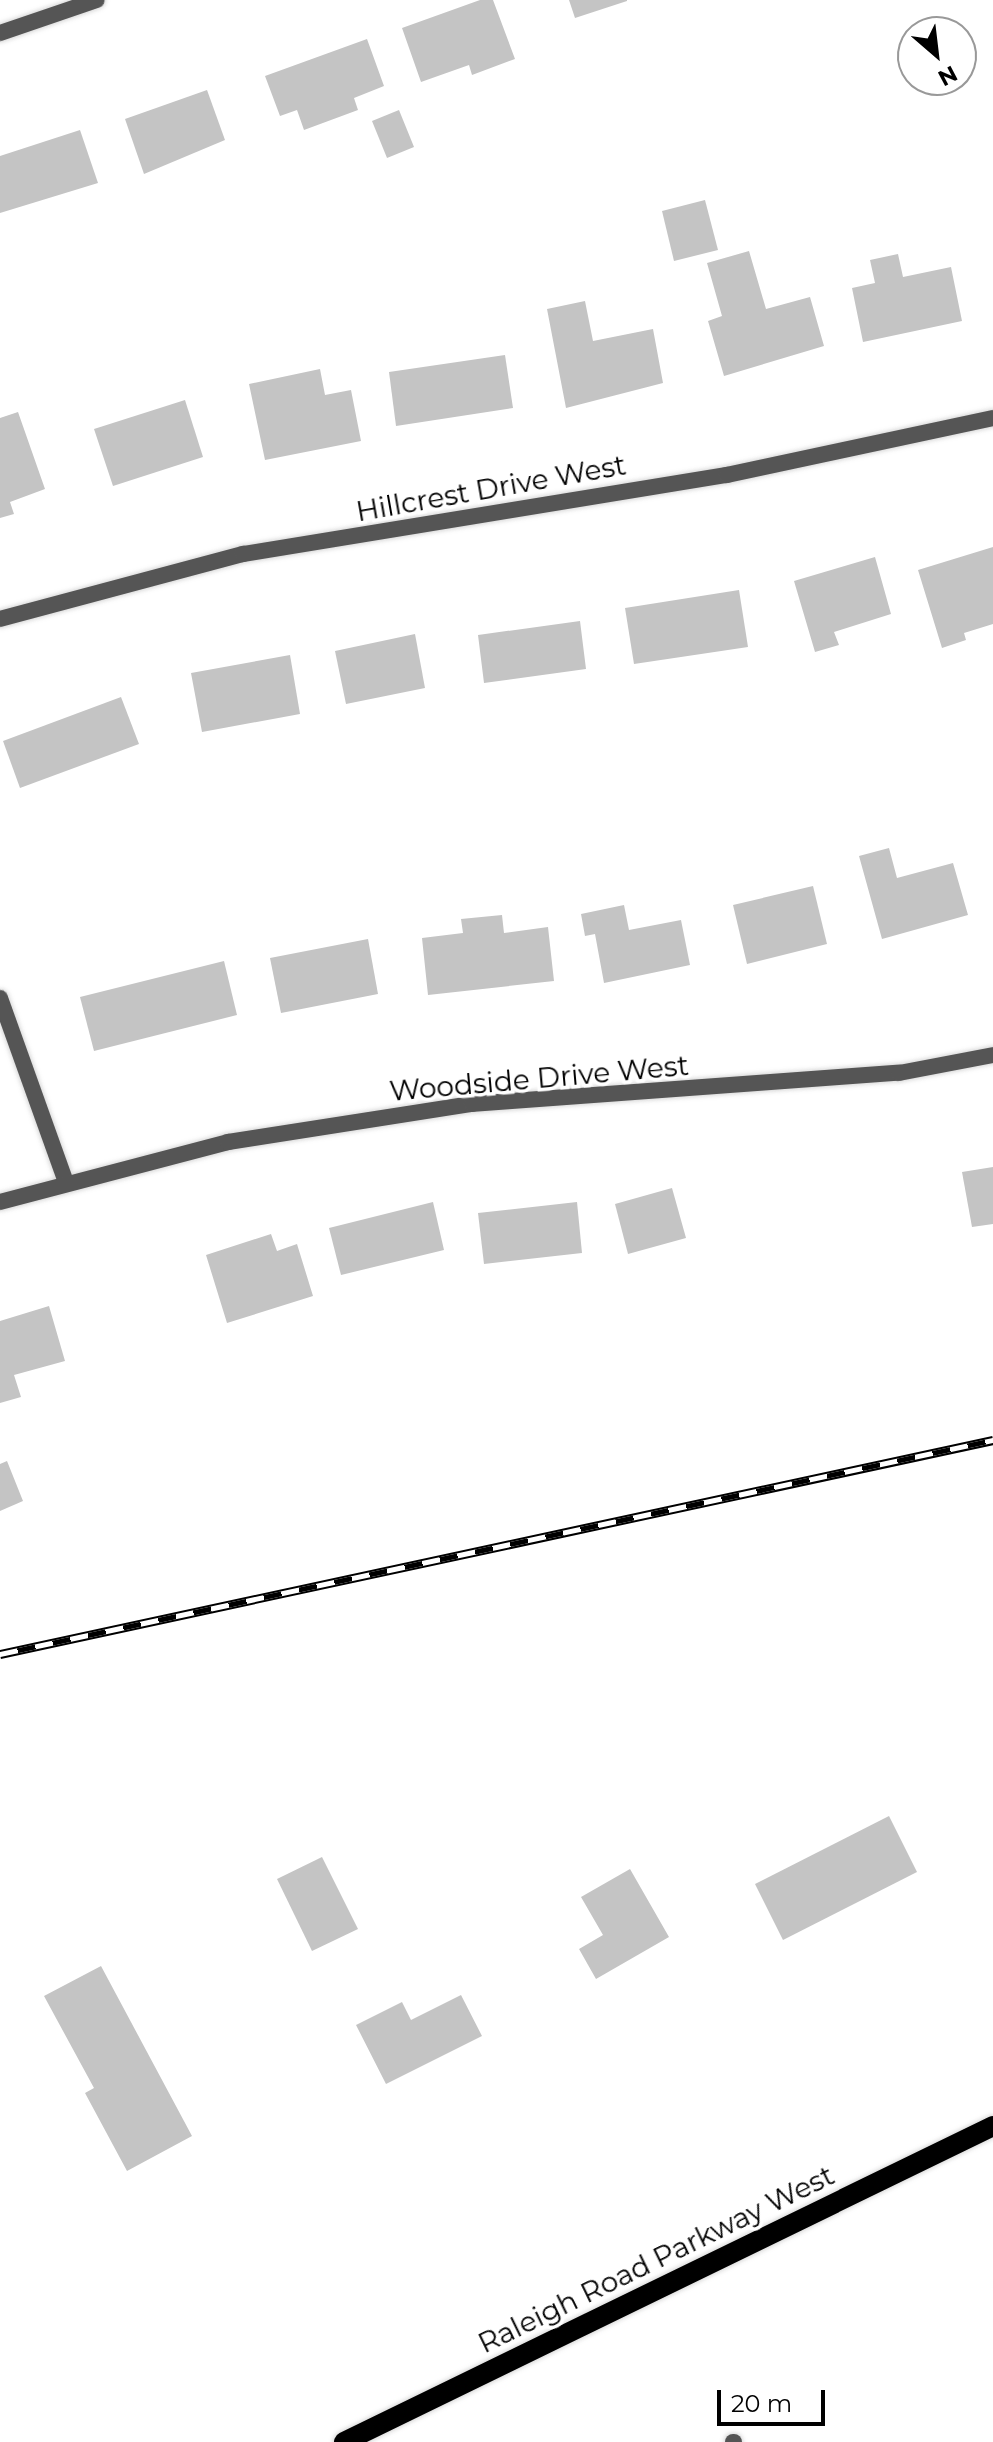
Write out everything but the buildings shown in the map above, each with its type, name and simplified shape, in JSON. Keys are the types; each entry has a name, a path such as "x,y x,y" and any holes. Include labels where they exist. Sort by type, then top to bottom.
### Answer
{"main road":[{"name":"Raleigh Road Parkway West","path":"344,2442 993,2126"}],"street":[{"path":"0,33 97,0"},
{"name":"Hillcrest Drive West","path":"0,619 243,554 727,475 993,418"},
{"path":"0,998 66,1182"},
{"name":"Woodside Drive West","path":"0,1202 66,1182 228,1142 472,1104 899,1073 993,1055"}],"railway":[{"path":"0,1654 993,1440"}]}
